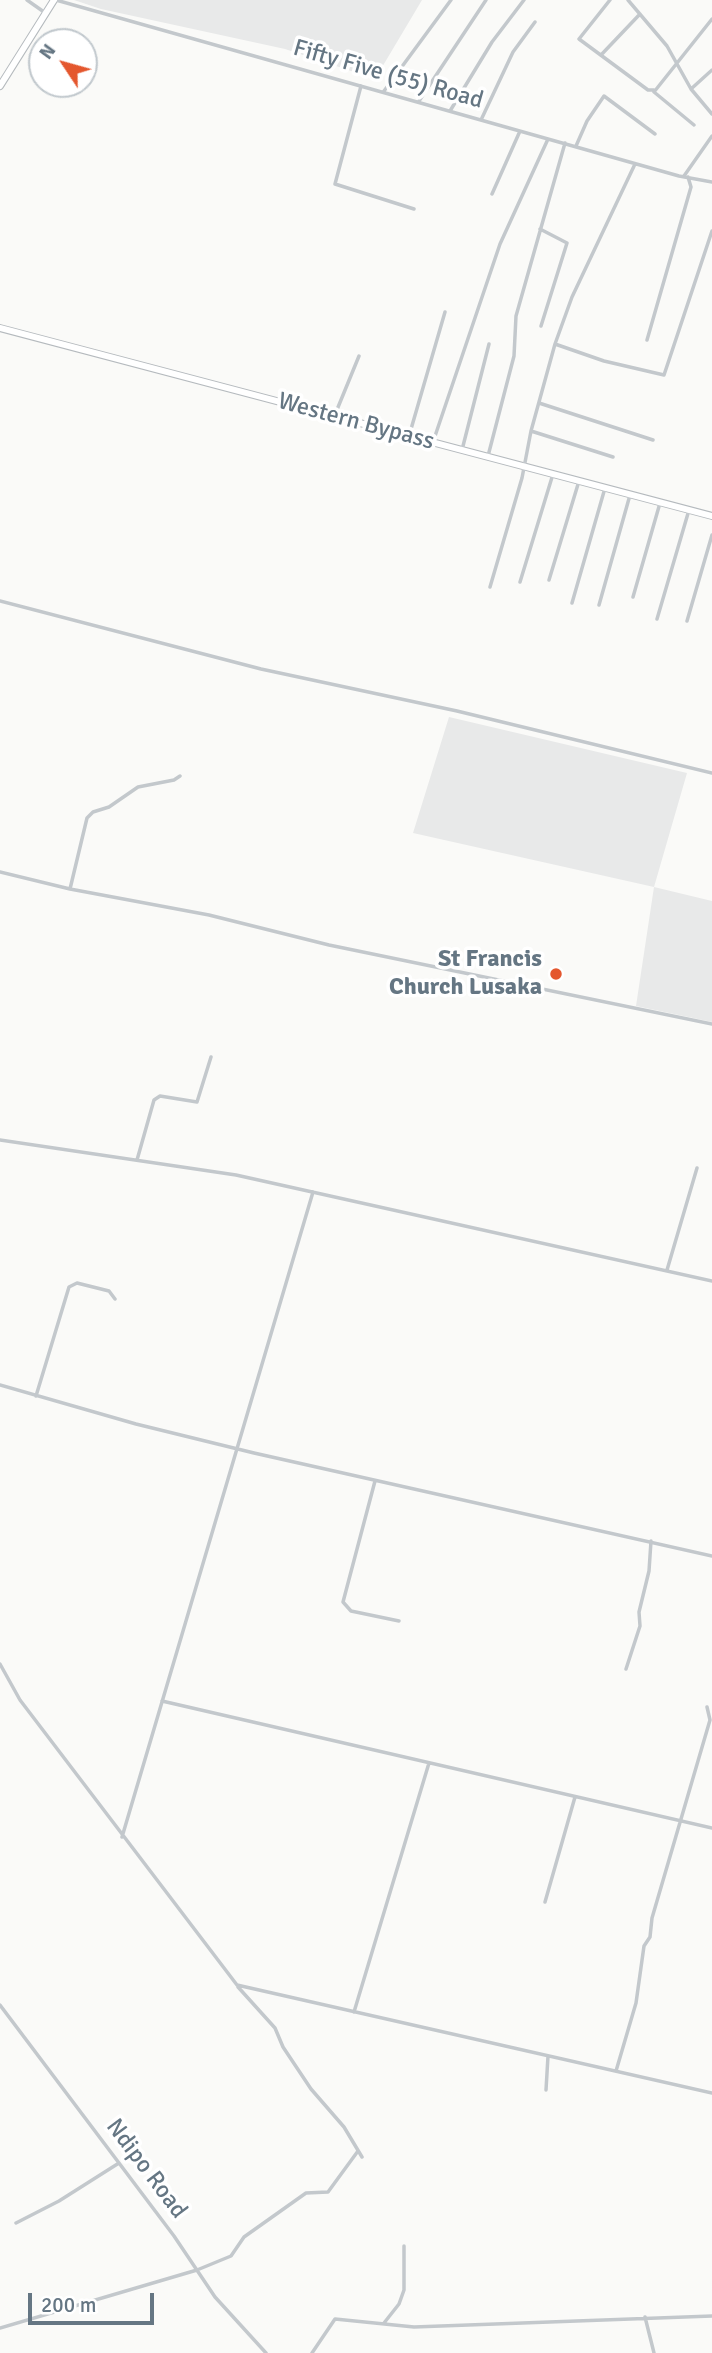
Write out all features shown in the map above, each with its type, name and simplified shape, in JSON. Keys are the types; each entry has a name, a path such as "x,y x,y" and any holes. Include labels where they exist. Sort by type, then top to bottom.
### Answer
{"main road":[{"path":"0,86 44,12 55,0"},
{"name":"Western Bypass","path":"0,328 712,516"}],"street":[{"path":"27,0 44,12"},
{"name":"Fifty Five (55) Road","path":"55,0 548,139 712,182"},
{"path":"384,91 451,0"},
{"path":"419,101 486,0"},
{"path":"450,111 492,42 524,0"},
{"path":"610,0 579,37 648,90 654,90 694,125"},
{"path":"628,0 679,62 691,89 712,114"},
{"path":"601,55 640,13"},
{"path":"654,90 712,19"},
{"path":"481,120 513,52 535,22"},
{"path":"691,89 712,70"},
{"path":"361,86 335,184 414,209"},
{"path":"576,146 587,121 604,96 655,134"},
{"path":"492,194 520,131"},
{"path":"647,340 691,187 686,177 712,136"},
{"path":"433,442 500,244 548,139"},
{"path":"488,457 513,356 516,316 565,143"},
{"path":"490,587 525,467 531,431 555,344 572,297 636,163"},
{"path":"540,229 567,243 541,326"},
{"path":"555,344 591,358 664,376 712,231"},
{"path":"409,436 445,312"},
{"path":"462,450 489,344"},
{"path":"334,417 359,356"},
{"path":"539,403 653,440"},
{"path":"531,431 613,457"},
{"path":"520,582 553,474"},
{"path":"549,580 579,481"},
{"path":"572,603 605,488"},
{"path":"600,605 630,495"},
{"path":"633,597 660,503"},
{"path":"657,618 689,510"},
{"path":"687,621 712,536"},
{"path":"0,601 271,671 470,714 712,773"},
{"path":"70,889 87,818 138,787 174,780 180,776"},
{"path":"0,872 70,889 209,915 328,945 712,1024"},
{"path":"137,1160 154,1100 160,1096 197,1102 211,1057"},
{"path":"0,1140 236,1175 712,1281"},
{"path":"667,1271 697,1168"},
{"path":"122,1837 313,1192"},
{"path":"36,1396 69,1287 77,1283 109,1291 115,1299"},
{"path":"0,1385 136,1424 375,1481 712,1556"},
{"path":"375,1481 343,1602 351,1611 399,1621"},
{"path":"626,1670 640,1626 639,1612 649,1571 651,1542"},
{"path":"0,1664 20,1700 122,1837 237,1985 275,2028 283,2047 311,2089 344,2127 362,2157"},
{"path":"162,1701 712,1828"},
{"path":"616,2071 636,2003 652,1918 710,1720 707,1707"},
{"path":"354,2012 429,1763"},
{"path":"545,1902 575,1797"},
{"path":"237,1985 712,2093"},
{"name":"Ndipo Road","path":"0,2005 225,2308 251,2333 265,2353"},
{"path":"546,2090 548,2056"},
{"path":"0,2328 197,2270 231,2256 244,2237 306,2193 328,2192 358,2151"},
{"path":"16,2223 59,2201 118,2163"},
{"path":"383,2323 399,2304 404,2290 404,2246"},
{"path":"312,2353 335,2319 414,2327 712,2316"},
{"path":"645,2317 654,2353"}],"shaded area":[{"path":"74,0 422,0 375,79 285,49 101,9"},
{"path":"449,717 687,773 654,887 413,833"},
{"path":"654,887 712,901 712,1022 636,1006"}],"place":[{"name":"St Francis Church Lusaka","path":"556,974"}]}
